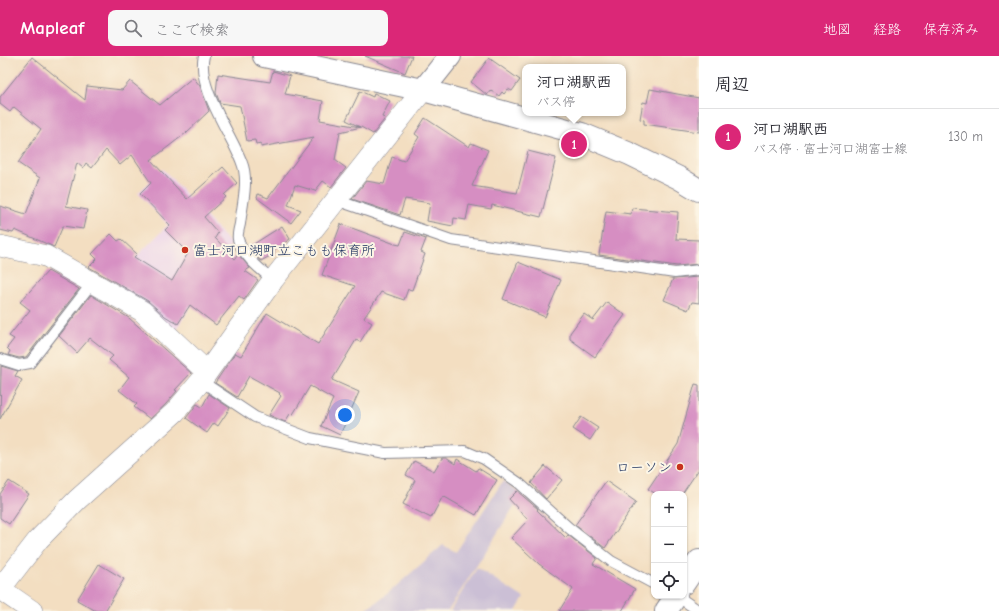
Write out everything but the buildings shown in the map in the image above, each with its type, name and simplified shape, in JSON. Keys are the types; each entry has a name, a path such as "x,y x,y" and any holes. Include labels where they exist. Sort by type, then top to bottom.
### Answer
{"main road":[{"path":"264,56 423,90 582,134 630,154 679,178 699,190"},
{"path":"423,90 450,56"},
{"path":"687,579 699,561"},
{"path":"666,611 674,599"}],"street":[{"path":"32,611 0,589 38,540 66,511 175,412 204,377 273,280 423,90"},
{"path":"0,246 46,256 142,311 204,377"}],"lane":[{"path":"204,56 202,62 213,103 243,165 244,182 238,239 248,258 273,280"},
{"path":"336,200 451,240 675,273 699,270"},
{"path":"0,359 19,365 30,363 92,283"},
{"path":"204,377 255,417 310,438 385,453 465,451 484,459 519,483 568,528 611,561 651,582"},
{"path":"681,599 699,611"}],"shaded area":[{"name":"富士河口湖町立こもも保育所","path":"163,169 231,244 175,331 117,289 136,257 168,225 138,193"},
{"path":"503,481 522,494 448,611 364,611 387,594 443,545 456,552"},
{"path":"477,568 524,598 516,611 450,611"}],"place":[{"name":"河口湖駅西","path":"574,144"},
{"name":"富士河口湖町立こもも保育所","path":"185,250"},
{"name":"ローソン","path":"680,467"}]}
